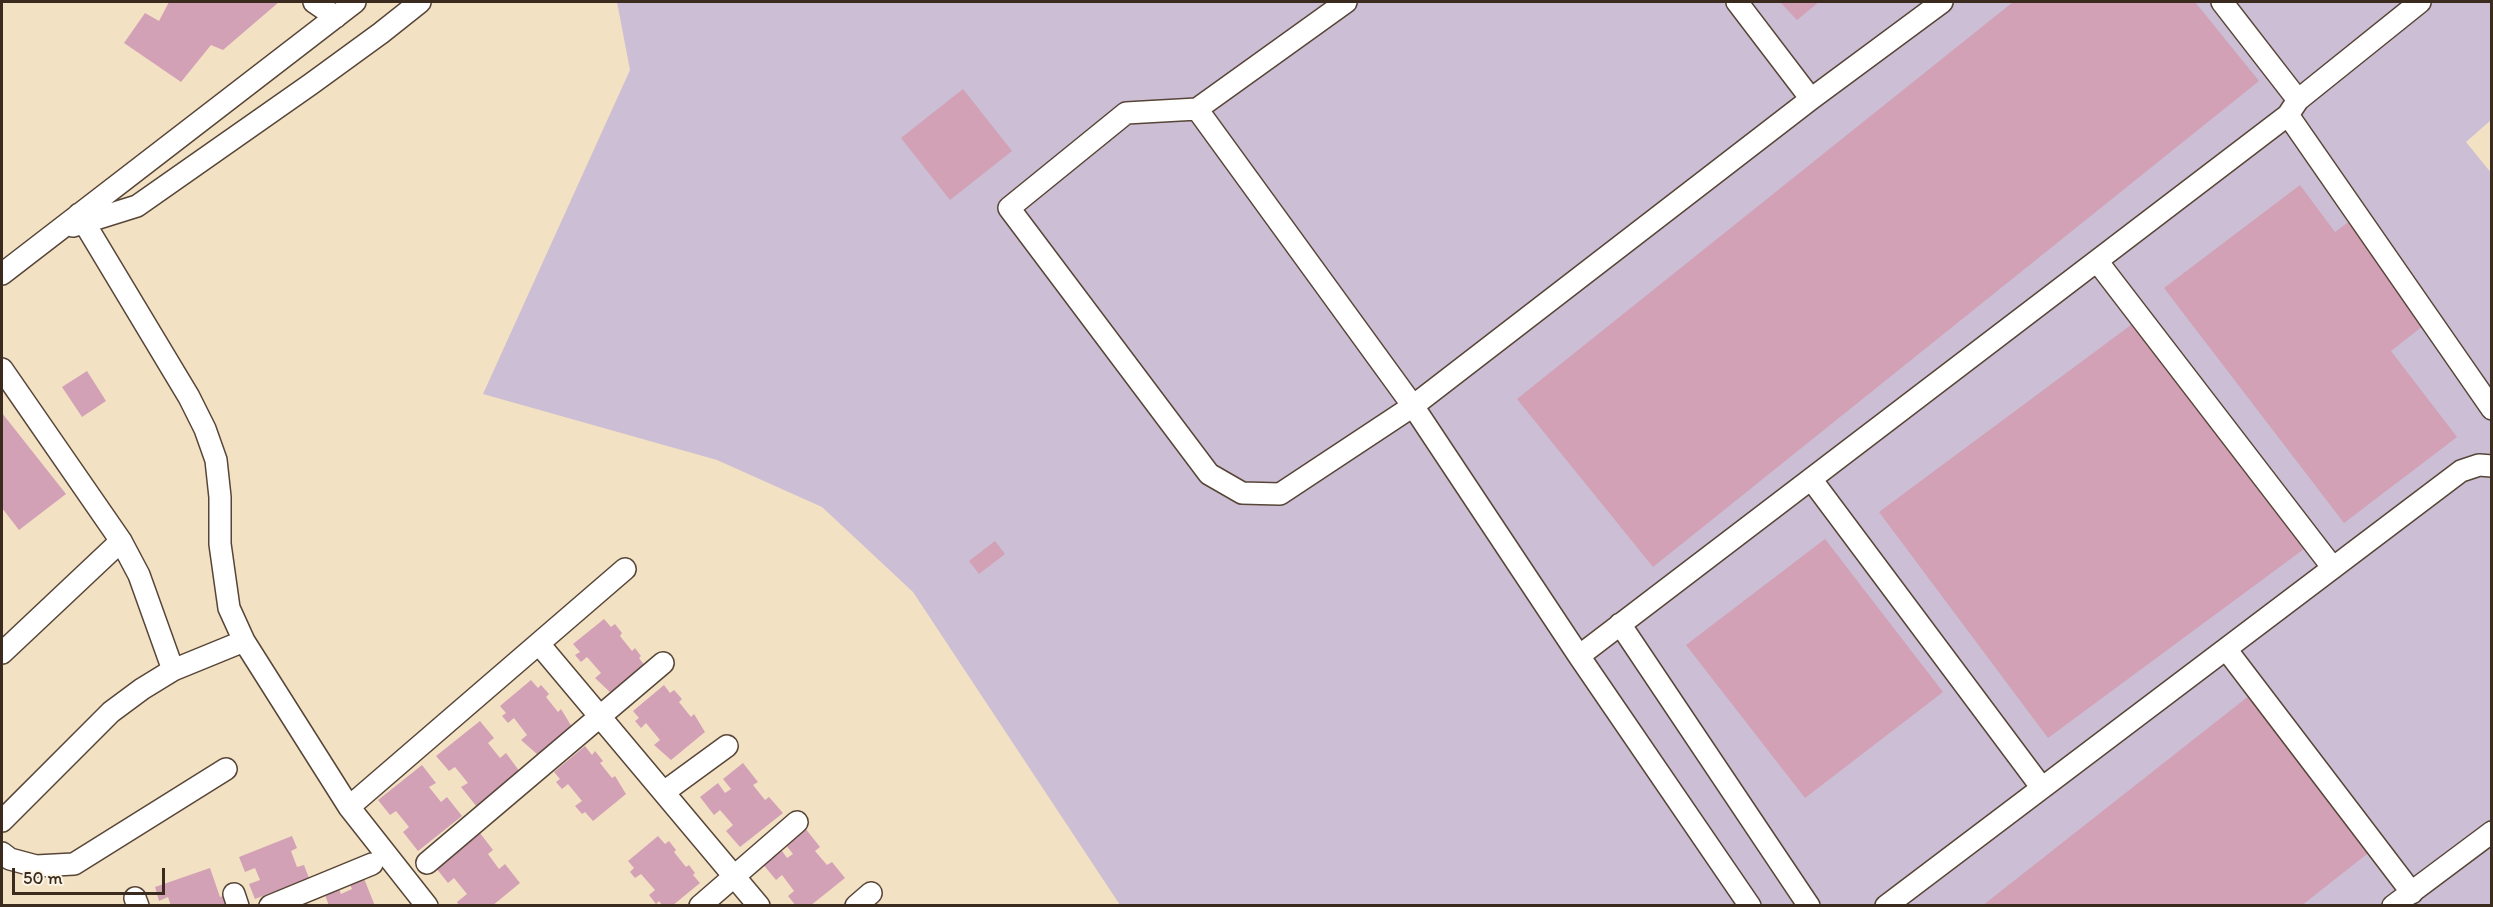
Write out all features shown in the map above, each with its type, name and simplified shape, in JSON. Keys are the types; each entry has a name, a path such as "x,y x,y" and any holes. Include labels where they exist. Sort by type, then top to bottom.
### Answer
{"street":[{"path":"314,2 336,17"},
{"path":"82,219 355,2"},
{"path":"2,274 60,229 82,219 137,206 346,59 420,2"},
{"path":"1346,2 1197,109 1126,113 1009,208 1209,474 1242,493 1280,494 1413,406 1811,99 1942,2"},
{"path":"1737,2 1811,99"},
{"path":"2222,2 2492,409"},
{"path":"1579,656 2097,261 2293,108 2420,2"},
{"path":"1197,109 1413,406 1579,656 1750,906"},
{"path":"82,219 205,429 216,460 220,497 220,544 229,608 244,641 349,807 427,906"},
{"path":"2097,261 2333,568"},
{"path":"2,369 121,540 139,575 173,670"},
{"path":"1886,906 2461,471 2479,465 2492,466"},
{"path":"1811,479 2042,788"},
{"path":"2,653 121,540"},
{"path":"349,807 625,569"},
{"path":"1620,624 1809,906"},
{"path":"2,821 111,712 173,670 244,641"},
{"path":"539,645 759,906"},
{"path":"2226,649 2412,893"},
{"path":"428,863 663,663"},
{"path":"664,792 727,746"},
{"path":"2,853 10,859 36,866 74,864 226,769"},
{"path":"700,906 797,822"},
{"path":"2393,906 2492,832"},
{"path":"270,906 372,864"}],"shaded area":[{"path":"617,2 2491,2 2491,120 2466,142 2492,174 2491,905 1120,905 913,592 822,507 717,460 483,394 630,70"}],"building":[{"path":"169,2 279,2 223,50 211,45 181,82 124,43 145,13 159,21"},
{"path":"1780,2 1819,2 1797,20"},
{"path":"2013,2 2195,2 2259,81 1653,567 1517,399"},
{"path":"963,89 1012,151 950,200 901,138"},
{"path":"2300,185 2335,232 2351,220 2428,322 2391,351 2457,437 2344,523 2164,288"},
{"path":"2135,322 2304,549 2048,738 1879,512"},
{"path":"87,371 106,401 82,417 62,387"},
{"path":"2,413 66,494 19,530 2,508"},
{"path":"1825,539 1943,692 1805,798 1686,645"},
{"path":"995,541 1005,554 979,574 969,561"},
{"path":"604,619 611,627 615,624 622,633 620,636 632,651 635,648 645,666 612,694 595,678 601,673 587,657 581,662 575,655 580,652 573,644"},
{"path":"531,680 538,688 541,685 549,694 546,697 558,712 561,709 572,727 538,755 521,740 527,735 514,718 508,723 502,716 506,713 500,706"},
{"path":"664,685 670,693 674,690 682,699 679,702 691,717 694,714 705,732 671,760 654,745 660,740 646,723 641,728 635,721 639,718 633,711"},
{"path":"2250,695 2372,850 2301,906 1982,906"},
{"path":"480,721 494,738 488,743 500,758 506,753 520,772 477,807 461,787 468,783 455,767 449,771 436,756"},
{"path":"585,746 592,755 595,751 603,761 600,763 612,778 615,776 626,794 593,821 575,806 582,801 568,784 562,789 556,782 560,779 554,772"},
{"path":"743,763 758,782 753,785 765,800 769,797 783,813 740,847 726,831 733,825 720,810 714,815 700,797 718,783 725,793 731,789 723,779"},
{"path":"422,765 436,783 429,787 441,802 447,797 462,816 418,851 403,832 409,827 396,811 390,815 378,800"},
{"path":"805,828 820,847 815,851 827,865 832,862 845,878 810,906 796,906 788,896 794,891 782,875 776,880 762,863 780,848 787,858 793,854 785,844"},
{"path":"480,833 493,850 488,854 499,869 505,864 520,883 492,906 459,906 457,902 467,894 454,878 448,883 436,868"},
{"path":"292,836 297,848 291,851 297,867 304,865 309,878 255,899 249,884 260,880 255,868 245,872 239,857"},
{"path":"658,836 665,844 669,841 676,850 674,852 686,867 689,865 695,873 693,875 700,883 672,906 663,906 659,901 656,904 649,895 655,890 641,874 635,878 630,872 634,868 628,861"},
{"path":"210,868 220,897 224,896 227,906 171,906 168,897 159,901 155,887"},
{"path":"363,876 375,906 329,906 324,892 338,886 341,894 352,889 349,882"}]}
